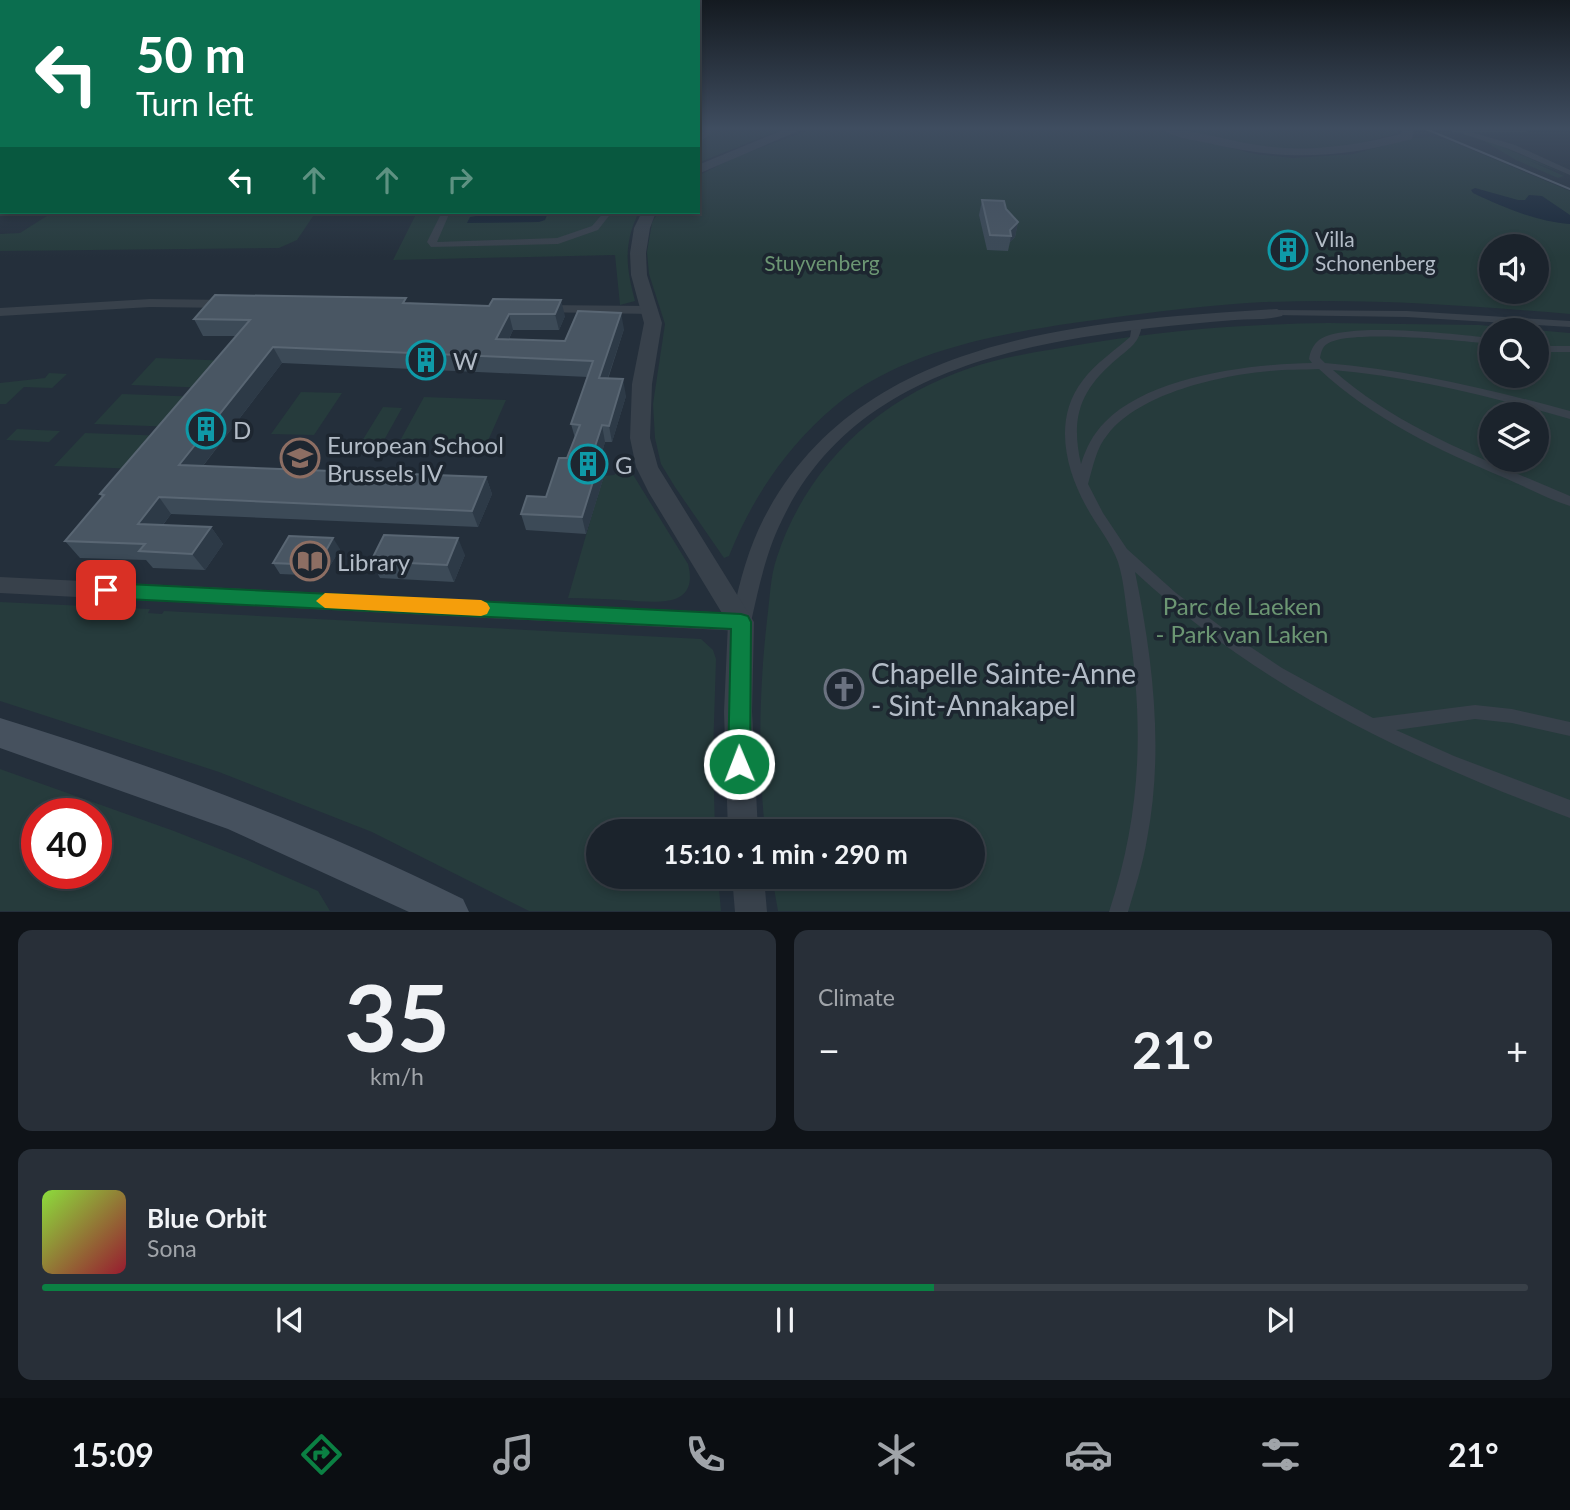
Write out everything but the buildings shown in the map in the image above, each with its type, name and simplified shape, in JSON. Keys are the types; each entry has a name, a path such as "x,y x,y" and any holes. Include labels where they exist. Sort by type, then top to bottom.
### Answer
{"main road":[{"path":"0,733 107,767 272,829 450,912"}],"street":[{"path":"445,214 432,242 434,245 558,241 590,231 606,214"},
{"path":"648,214 640,236 638,260 653,326 640,410 642,451 660,493 741,622"},
{"path":"0,312 150,303 243,304"},
{"path":"524,309 651,310"},
{"path":"742,819 738,733 741,622 754,566 779,507 816,455 858,413 929,372 979,353 1137,325 1277,313 1370,312 1570,324"},
{"path":"1137,325 1135,338 1093,373 1076,400 1071,439 1082,485 1092,507 1123,553 1164,591 1239,650 1370,726 1480,775 1570,809"},
{"path":"1479,340 1400,335 1332,338 1325,340 1315,353 1314,359 1348,389 1397,420 1570,501"},
{"path":"1549,349 1570,349"},
{"path":"1082,485 1094,445 1105,429 1136,404 1207,378 1263,369 1321,366 1364,368 1429,379 1570,415"},
{"path":"1118,912 1142,818 1149,736 1143,658 1123,553"},
{"path":"0,585 741,622"},
{"path":"1370,726 1475,712 1570,729"}],"green space":[{"name":"Stuyvenberg","path":"707,172 1523,172 1570,191 1570,314 1368,301 1247,303 1073,323 1011,333 948,349 889,372 861,387 835,406 786,456 760,494 729,556 724,558 661,464 655,438 653,404 665,324 649,274 647,252 652,223 657,214 700,214 700,175"},
{"path":"1543,172 1554,172 1564,176 1558,178"},
{"path":"50,214 315,214 297,240 279,248 0,251 0,234 20,233"},
{"path":"416,214 638,214 628,245 635,301 620,305 615,255 393,260"},
{"name":"Parc de Laeken - Park van Laken","path":"1328,323 1479,325 1479,388 1549,388 1549,331 1570,333 1570,911 778,911 774,889 985,889 985,819 764,819 760,752 761,699 772,580 777,557 790,524 807,493 828,465 851,439 906,397 970,368 1015,356 1120,338 1238,326"},
{"path":"156,358 233,361 210,388 131,385"},
{"path":"49,373 67,374 52,388 24,387 6,404 0,404 0,383 45,378"},
{"path":"301,392 342,393 314,435 271,434"},
{"path":"122,394 202,397 177,427 94,424"},
{"path":"424,397 506,400 487,443 401,439"},
{"path":"383,407 402,408 383,442 362,441"},
{"path":"17,429 60,431 49,442 6,440"},
{"path":"85,433 169,436 141,469 54,466"},
{"path":"621,468 632,473 688,564 690,579 681,596 660,602 568,598 603,476 614,475"},
{"path":"0,602 150,609 148,613 162,614 164,611 701,639 713,650 716,659 713,754 715,819 586,819 586,889 719,889 721,911 529,911 372,832 219,772 0,701"},
{"path":"0,769 81,798 21,798 21,889 112,889 112,809 245,859 318,891 330,911 0,911"}],"water":[{"path":"1475,188 1518,200 1525,200 1529,195 1542,196 1570,215 1570,224 1533,217 1508,208 1473,193 1471,190"},
{"path":"547,215 545,220 539,222 467,223 470,217 476,216"}],"tram line":[{"path":"1528,172 1570,189"}],"slow traffic":[{"path":"325,601 481,608"}],"place":[{"name":"Villa Schonenberg","path":"1288,250"},
{"name":"W","path":"426,360"},
{"name":"D","path":"206,429"},
{"name":"European School Brussels IV","path":"300,458"},
{"name":"G","path":"588,464"},
{"name":"Library","path":"310,561"},
{"name":"Chapelle Sainte-Anne - Sint-Annakapel","path":"844,689"}],"route":[{"path":"106,590 741,622 739,764"}]}
